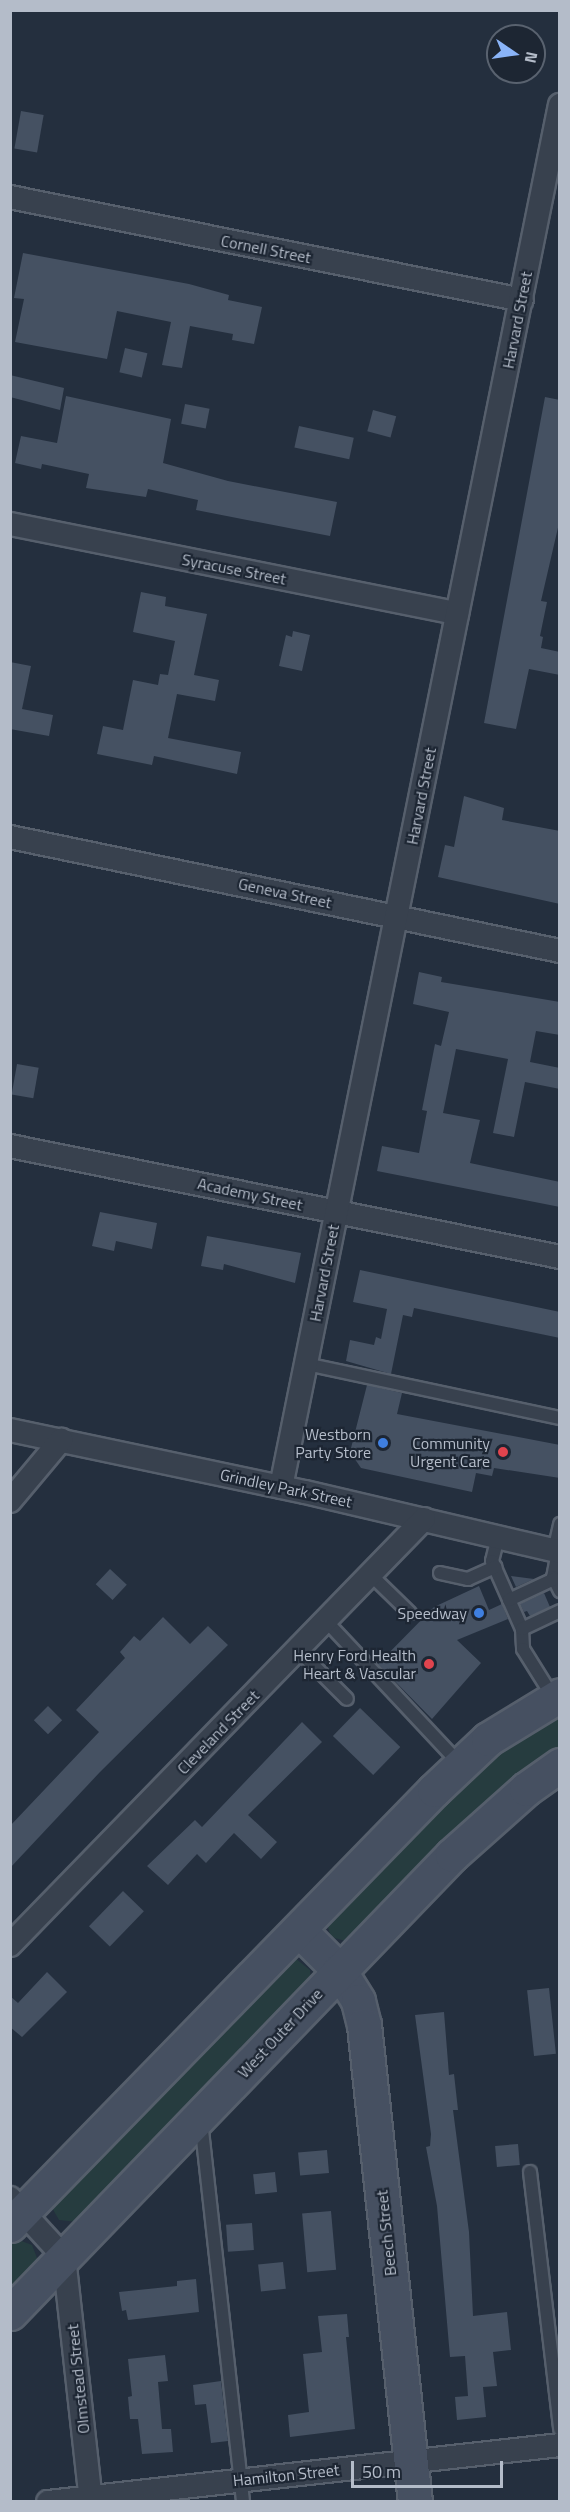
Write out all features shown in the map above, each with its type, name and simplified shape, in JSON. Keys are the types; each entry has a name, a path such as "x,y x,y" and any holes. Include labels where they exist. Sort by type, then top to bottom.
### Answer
{"main road":[{"path":"15,2211 298,1930 460,1765 488,1739 556,1696"},
{"name":"West Outer Drive","path":"10,2313 201,2117 339,1970 453,1855 526,1789 560,1765"},
{"name":"Beech Street","path":"298,1930 339,1970 358,2001 364,2025 416,2502"}],"street":[{"name":"Harvard Street","path":"281,1487 560,105"},
{"name":"Cornell Street","path":"10,197 522,300"},
{"name":"Syracuse Street","path":"10,524 458,613"},
{"name":"Geneva Street","path":"10,837 560,951"},
{"name":"Academy Street","path":"10,1146 560,1257"},
{"name":"Grindley Park Street","path":"10,1430 281,1487 557,1551"},
{"path":"10,1501 61,1440"},
{"name":"Cleveland Street","path":"10,1945 372,1576 424,1519"},
{"path":"15,2211 64,2257"},
{"name":"Olmstead Street","path":"64,2257 91,2499"},
{"name":"Hamilton Street","path":"48,2502 242,2491 411,2461 560,2445"}],"lane":[{"path":"306,1364 560,1418"},
{"path":"560,1524 554,1579 560,1591"},
{"path":"498,1537 492,1561 522,1629 523,1649 556,1696"},
{"path":"440,1573 468,1579 495,1567"},
{"path":"372,1576 410,1613"},
{"path":"509,1600 554,1579"},
{"path":"522,1629 560,1611"},
{"path":"327,1622 460,1765"},
{"path":"298,1650 348,1699"},
{"path":"201,2117 242,2491"},
{"path":"530,2172 560,2429"}],"green space":[{"path":"559,1712 559,1748 349,1942 331,1937 326,1921 423,1818 500,1750"},
{"path":"295,1958 310,1970 311,1981 77,2222 59,2220 51,2206 287,1960"},
{"path":"19,2240 32,2245 37,2258 36,2264 11,2292 11,2243"}],"building":[{"path":"21,111 44,115 37,152 14,148"},
{"path":"23,253 189,284 229,295 228,300 262,307 254,344 232,340 233,334 190,326 182,368 162,365 171,322 117,311 107,359 15,342 24,299 14,298"},
{"path":"125,348 147,353 142,378 119,372"},
{"path":"10,375 64,388 60,410 10,397"},
{"path":"66,396 171,419 163,463 228,481 337,502 330,536 196,510 198,500 148,489 146,497 86,488 89,474 42,464 41,469 15,463 21,436 57,443"},
{"path":"545,397 560,400 560,519 541,601 547,602 540,636 543,637 541,648 560,652 560,675 529,669 516,729 484,723"},
{"path":"185,404 210,409 206,428 181,424"},
{"path":"373,410 396,416 390,437 367,431"},
{"path":"299,426 354,438 349,459 294,448"},
{"path":"141,592 166,597 165,606 207,614 194,675 219,680 215,701 177,694 168,738 241,752 237,774 154,756 152,765 97,754 103,726 123,730 133,680 158,685 160,674 168,675 175,641 133,632"},
{"path":"293,631 310,635 302,671 279,666 286,635 292,637"},
{"path":"10,662 31,666 22,709 53,715 49,736 10,729"},
{"path":"464,796 504,808 502,820 560,831 560,904 438,877 445,845 454,847"},
{"path":"419,972 442,977 441,982 560,1002 560,1035 536,1031 530,1062 560,1068 560,1089 525,1082 514,1137 493,1133 508,1059 456,1049 443,1113 480,1120 470,1163 560,1182 560,1207 377,1171 382,1146 419,1153 427,1111 422,1110 435,1044 441,1046 449,1012 413,1004"},
{"path":"17,1064 39,1068 33,1098 12,1095"},
{"path":"100,1212 157,1223 152,1249 116,1241 114,1251 92,1246"},
{"path":"207,1236 301,1253 295,1283 224,1264 223,1270 201,1266"},
{"path":"360,1270 560,1312 560,1338 414,1308 412,1317 403,1315 391,1374 346,1361 350,1340 374,1345 376,1337 381,1339 387,1309 353,1302"},
{"path":"367,1385 402,1393 397,1414 560,1445 560,1478 494,1468 492,1476 476,1473 472,1492 361,1468 350,1452"},
{"path":"110,1569 127,1585 112,1600 96,1584"},
{"path":"511,1576 534,1579 516,1587"},
{"name":"Henry Ford Health Heart & Vascular","path":"479,1586 489,1610 502,1604 508,1619 457,1640 481,1663 432,1719 378,1664 434,1607"},
{"path":"544,1593 550,1607 530,1616 527,1611 524,1612 520,1604"},
{"path":"163,1617 190,1644 208,1626 228,1645 100,1772 10,1868 10,1826 99,1732 76,1710 125,1658 120,1652 134,1636 140,1641"},
{"path":"48,1706 62,1720 48,1734 34,1720"},
{"path":"360,1708 400,1747 373,1775 333,1736"},
{"path":"302,1722 322,1742 248,1815 277,1842 261,1859 234,1833 206,1863 197,1854 168,1885 147,1866 195,1820 202,1827"},
{"path":"123,1891 144,1911 110,1946 89,1926"},
{"path":"47,1972 67,1992 22,2037 10,2027 10,1996 18,2003"},
{"path":"549,1988 556,2054 534,2056 527,1990"},
{"path":"444,2012 449,2075 454,2074 458,2110 453,2110 469,2232 473,2316 507,2312 511,2350 493,2352 497,2386 483,2387 486,2417 457,2420 455,2397 468,2396 465,2356 450,2357 437,2206 426,2147 430,2146 431,2134 415,2015"},
{"path":"518,2144 520,2165 497,2167 495,2146"},
{"path":"327,2150 329,2173 300,2175 298,2153"},
{"path":"275,2172 277,2192 255,2194 253,2174"},
{"path":"331,2211 336,2270 307,2272 302,2214"},
{"path":"252,2223 254,2250 228,2252 226,2225"},
{"path":"283,2262 286,2289 261,2291 258,2265"},
{"path":"196,2279 199,2312 128,2320 126,2310 122,2311 119,2292 177,2286 177,2281"},
{"path":"347,2314 349,2337 346,2337 355,2429 290,2437 288,2415 309,2412 303,2354 322,2352 318,2316"},
{"path":"165,2355 168,2381 158,2382 162,2429 171,2429 173,2452 142,2454 138,2419 130,2419 128,2397 132,2396 128,2359"},
{"path":"221,2381 228,2441 211,2443 206,2404 195,2405 193,2385"}],"place":[{"name":"Westborn Party Store","path":"383,1443"},
{"name":"Community Urgent Care","path":"503,1452"},
{"name":"Speedway","path":"479,1613"},
{"name":"Henry Ford Health Heart & Vascular","path":"429,1664"}]}
